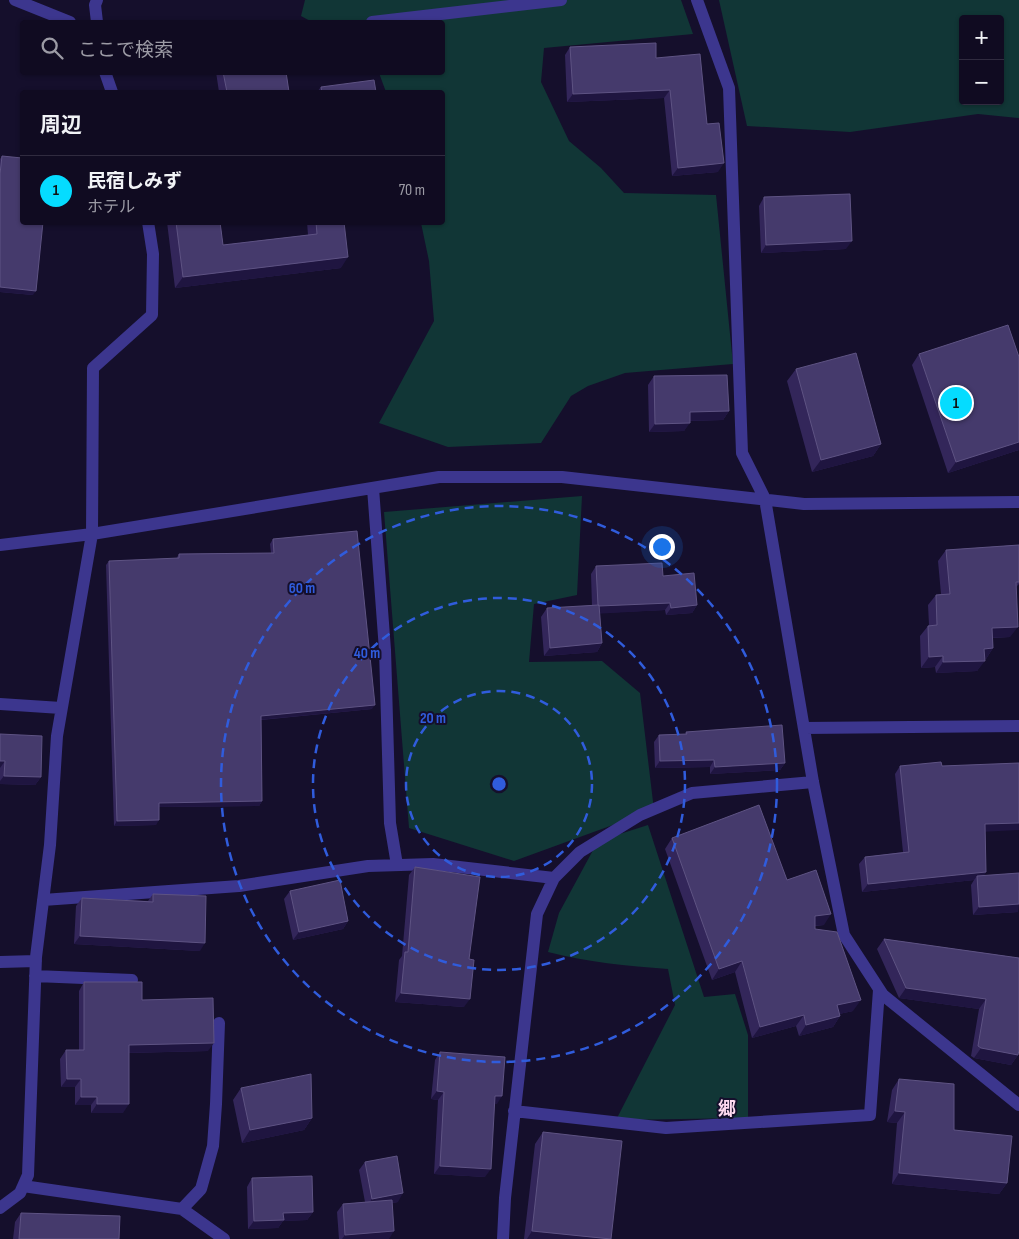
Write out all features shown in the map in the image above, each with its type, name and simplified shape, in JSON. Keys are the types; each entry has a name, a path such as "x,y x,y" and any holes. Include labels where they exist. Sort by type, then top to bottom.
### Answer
{"street":[{"path":"14,0 65,20"},
{"path":"96,0 98,20"},
{"path":"389,20 561,0"},
{"path":"697,0 729,88 742,453 764,499 813,782 844,935 883,995 1019,1104"},
{"path":"106,75 111,90"},
{"path":"0,1208 20,1193 28,1176 35,976 50,845 56,736 92,534 93,368 152,315 154,254 149,225"},
{"path":"0,545 92,534 439,477 562,477 804,504 1019,502"},
{"path":"373,488 385,650 390,822 397,865"},
{"path":"0,704 61,708"},
{"path":"804,728 1019,726"},
{"path":"503,1239 505,1198 514,1111 537,914 554,878 580,852 640,815 692,793 813,782"},
{"path":"43,900 239,886 368,866 433,864 554,878"},
{"path":"0,962 36,961"},
{"path":"35,976 132,980"},
{"path":"514,1111 666,1128 870,1115 879,990"},
{"path":"182,1209 201,1189 213,1146 218,1023"},
{"path":"23,1186 182,1209 224,1239"}],"green space":[{"path":"305,0 681,0 693,34 544,48 541,82 569,141 601,168 624,193 716,195 733,364 625,373 588,386 571,396 541,443 448,447 379,423 434,321 429,261 421,225 445,225 445,90 385,90 380,75 445,75 445,20 308,20 301,16"},
{"path":"719,0 1019,0 1019,118 978,114 850,132 747,126"},
{"path":"582,496 577,595 534,604 529,662 602,661 640,693 654,810 514,861 409,828 384,512"},
{"path":"648,825 704,997 735,994 748,1035 748,1118 616,1120 675,1005 668,969 607,963 548,952 559,913 598,841"}],"building":[{"path":"656,43 656,58 700,54 707,124 719,123 724,163 678,168 670,90 573,94 570,47"},
{"path":"224,75 286,75 289,90 227,90"},
{"path":"374,80 376,90 322,90 321,87"},
{"path":"2,156 20,158 20,225 43,225 36,291 0,287 0,174"},
{"path":"850,194 852,241 766,245 764,197"},
{"path":"176,225 220,225 223,245 317,234 316,225 344,225 348,257 183,277"},
{"path":"1008,325 1019,357 1019,442 956,462 919,354"},
{"path":"856,353 881,444 821,460 796,369"},
{"path":"727,375 729,411 690,412 690,423 655,424 654,376"},
{"path":"357,531 375,705 261,716 262,801 159,803 159,820 117,821 109,561 179,558 179,554 274,553 273,539"},
{"path":"1019,545 1019,582 1016,582 1018,627 992,628 993,648 984,649 985,661 943,662 943,656 929,657 928,626 937,625 936,595 950,594 946,550"},
{"path":"662,563 663,576 694,573 697,605 671,608 670,603 598,605 596,566"},
{"path":"599,605 602,643 550,648 547,608"},
{"path":"782,725 785,763 715,767 714,760 660,761 659,735"},
{"path":"0,734 42,736 41,777 4,776 5,761 0,761"},
{"path":"941,762 942,766 1019,763 1019,823 985,824 986,872 868,884 865,857 909,852 900,766"},
{"path":"759,805 787,880 816,870 831,914 815,916 815,929 837,932 861,1000 837,1005 840,1016 806,1025 804,1015 760,1027 742,961 719,969 672,838"},
{"path":"415,867 480,877 469,959 474,960 470,999 401,993 405,952 408,952"},
{"path":"1019,873 1019,904 979,907 977,876"},
{"path":"340,880 348,921 299,932 290,891"},
{"path":"153,894 206,896 205,943 80,936 82,898 153,902"},
{"path":"884,939 1019,958 1018,1055 978,1046 986,999 906,988"},
{"path":"84,982 142,982 142,1000 213,998 214,1043 129,1045 129,1104 97,1104 97,1097 81,1097 81,1079 67,1079 66,1050 84,1050"},
{"path":"440,1052 505,1057 502,1096 495,1096 491,1169 440,1166 444,1092 437,1091"},
{"path":"311,1074 312,1118 250,1130 241,1088"},
{"path":"899,1079 954,1084 954,1130 1012,1136 1007,1183 899,1173 905,1112 895,1111"},
{"path":"543,1132 622,1141 611,1239 532,1231"},
{"path":"397,1156 403,1193 372,1199 365,1162"},
{"path":"312,1176 313,1212 283,1213 284,1220 254,1221 252,1178"},
{"path":"392,1200 394,1231 345,1235 343,1204"},
{"path":"21,1213 120,1216 119,1239 19,1239"}],"place":[{"name":"民宿しみず","path":"956,403"}],"district":[{"name":"郷","path":"727,1109"}]}
